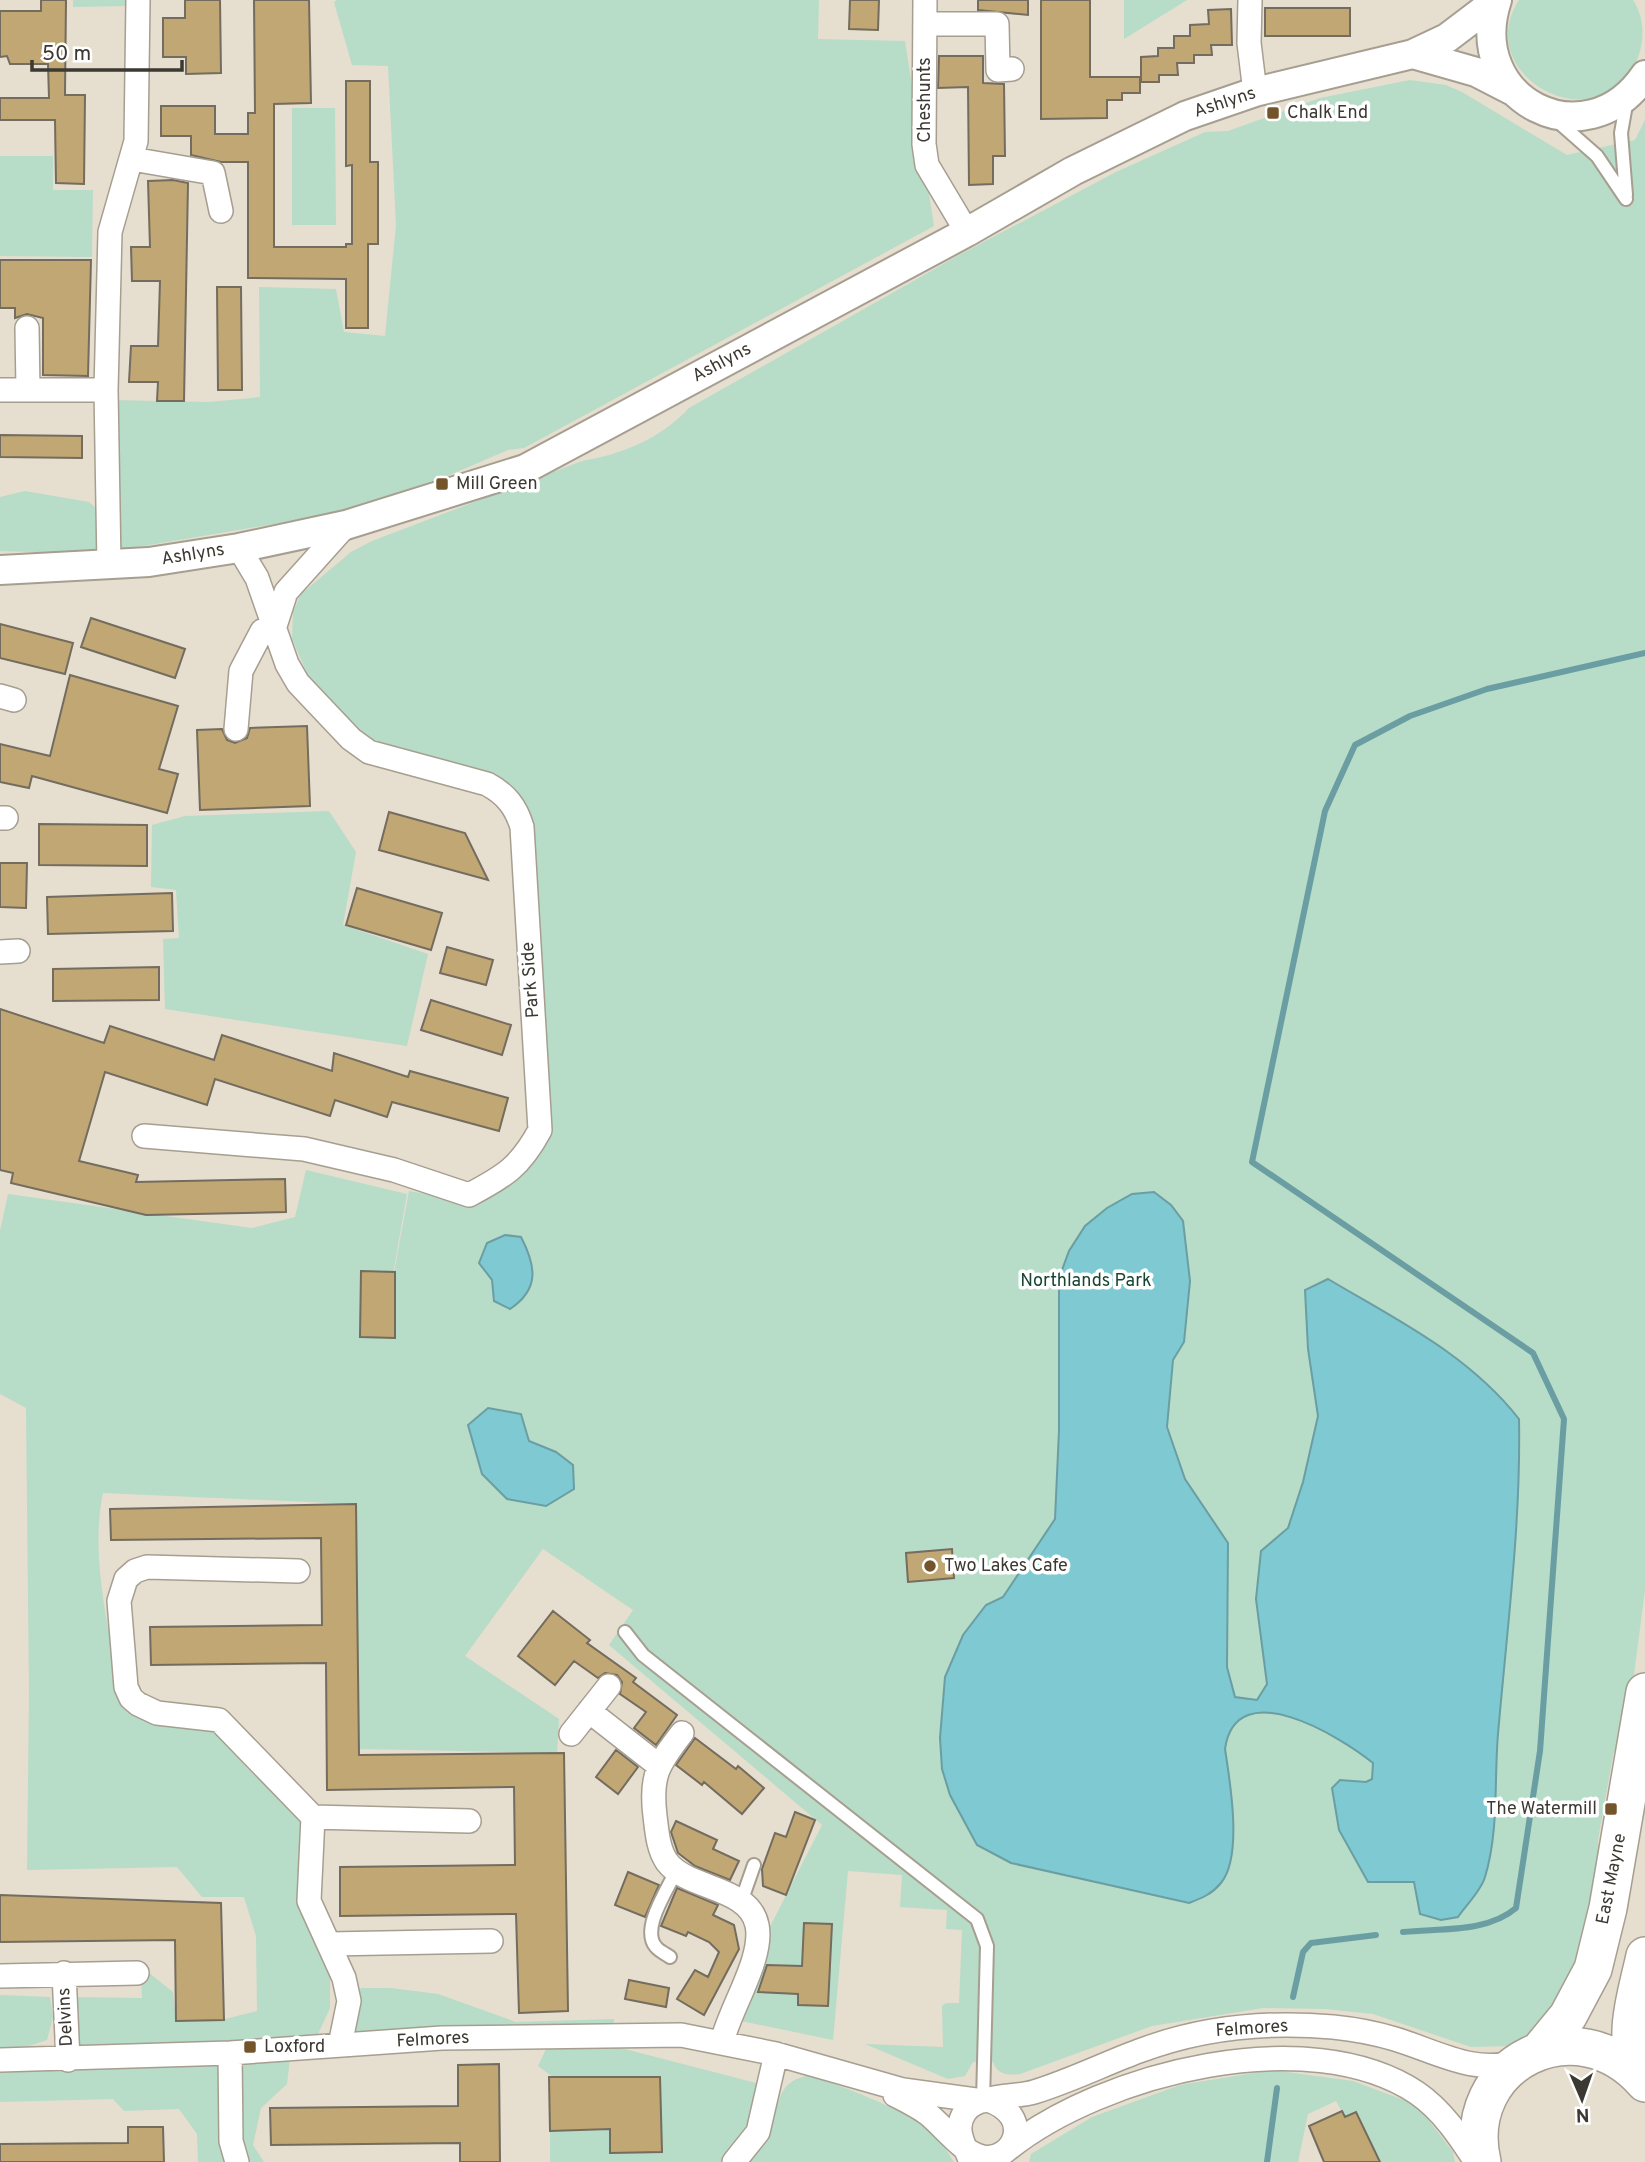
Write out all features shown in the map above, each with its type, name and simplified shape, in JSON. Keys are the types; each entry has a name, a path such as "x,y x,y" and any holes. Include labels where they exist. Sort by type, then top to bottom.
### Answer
{"main road":[{"name":"East Mayne","path":"1482,2162 1480,2124 1486,2104 1497,2083 1531,2055 1568,2017 1593,1969 1608,1908 1645,1692"},
{"path":"1643,2081 1630,2050 1629,2035 1645,1956"},
{"path":"1531,2055 1574,2045 1607,2052 1625,2062 1643,2081"}],"street":[{"path":"109,565 106,390 110,232 136,141 138,0"},
{"name":"Cheshunts","path":"925,0 924,144 927,165 967,232"},
{"path":"1250,0 1249,43 1255,92"},
{"path":"1497,0 1490,31 1491,48 1500,73 1513,91"},
{"name":"Ashlyns","path":"0,570 109,565 239,548 346,525 525,468 967,232 1073,171 1185,116 1255,92 1413,54 1447,38 1497,0"},
{"path":"925,24 997,24 998,70 1012,69"},
{"name":"Ashlyns","path":"1413,54 1476,72 1513,91 1532,106 1549,113"},
{"path":"1549,113 1568,117 1594,113 1620,102 1636,85"},
{"path":"132,159 213,173 221,211"},
{"path":"27,328 27,390"},
{"path":"0,390 106,390"},
{"path":"236,729 242,671 262,631 275,626 286,592 346,525"},
{"name":"Park Side","path":"144,1136 304,1149 394,1170 469,1195 509,1174 527,1154 541,1130 522,827 518,814 500,791 488,784 369,751 351,739 298,683 286,664 257,578 239,548"},
{"path":"298,1571 147,1567 135,1571 126,1579 119,1601 126,1687 131,1698 157,1713 219,1720 313,1817 469,1821"},
{"path":"571,1734 609,1686"},
{"path":"589,1711 658,1765"},
{"path":"682,1733 658,1765 653,1784 660,1848 676,1871 741,1902 751,1911 757,1923 758,1942 727,2020 722,2042"},
{"path":"313,1817 309,1900 344,1978 349,2001 340,2045"},
{"path":"329,1944 491,1941"},
{"name":"Delvins","path":"64,1973 68,2060"},
{"name":"Delvins","path":"1,1976 137,1973"},
{"name":"Felmores","path":"0,2060 230,2053 442,2038 681,2035 776,2054 861,2079 940,2097 985,2101 1054,2085 1158,2044 1206,2032 1252,2026 1305,2026 1356,2031 1393,2038 1479,2065 1502,2065 1531,2055"},
{"path":"230,2053 231,2141 237,2162"},
{"path":"733,2162 758,2132 776,2054"},
{"name":"Felmores","path":"1006,2155 1069,2111 1151,2077 1205,2065 1280,2059 1351,2068 1404,2087 1423,2098 1442,2117 1476,2162"},
{"name":"Felmores","path":"861,2079 925,2111 967,2154"},
{"path":"985,2101 1004,2106 1012,2114 1016,2132 1006,2155 983,2157 967,2154 959,2133 963,2114 985,2101"}],"lane":[{"path":"1549,113 1597,156 1626,199 1621,133 1636,85"},
{"path":"625,1632 643,1655 977,1919 986,1946 985,2101"},
{"path":"741,1902 754,1865"},
{"path":"670,1957 656,1947 651,1937 652,1924 676,1871"}],"green space":[{"path":"73,0 126,0 127,6 73,7"},
{"path":"819,0 818,39 905,41 934,226 524,448 508,450 375,507 114,551 110,400 209,402 260,397 259,287 336,289 344,332 385,336 396,225 388,66 352,65 334,2"},
{"path":"1124,0 1187,0 1124,39"},
{"path":"1519,0 1633,0 1639,13 1642,43 1638,57 1621,84 1598,97 1572,99 1547,92 1526,76 1512,54 1508,29"},
{"name":"Northlands Park","path":"1410,80 1446,85 1462,92 1567,155 1635,140 1645,120 1645,1590 1628,1720 1613,1755 1598,1840 1601,1876 1571,1988 1529,2037 1511,2046 1471,2047 1373,2014 1325,2009 1263,2008 1152,2026 1020,2074 1004,2073 998,2070 993,2062 973,2062 965,2076 948,2079 865,2044 943,2047 942,2006 946,2003 959,2003 962,1930 946,1929 947,1910 900,1907 902,1875 848,1871 833,2040 741,2021 756,1954 822,1825 609,1645 633,1610 543,1549 465,1656 559,1719 557,1753 359,1749 355,1504 103,1493 99,1519 100,1571 122,1703 219,1720 313,1817 308,1906 330,1952 330,2008 314,2043 73,2056 71,1997 142,1998 141,1975 148,1972 173,1992 176,2020 221,2020 257,2011 256,1936 244,1897 202,1897 177,1867 27,1870 29,1693 26,1408 0,1394 0,1231 8,1194 252,1228 295,1217 306,1170 407,1194 379,1354 409,1191 469,1202 535,1158 537,930 501,780 358,735 310,680 292,639 293,612 301,594 351,552 372,541 582,461 640,444 666,428 689,408 961,254 1116,172 1205,132 1228,131 1320,98"},
{"path":"292,108 335,108 336,225 292,225"},
{"path":"0,156 53,156 53,190 93,190 92,257 0,256"},
{"path":"25,491 89,502 106,517 98,554 0,551 0,497"},
{"path":"329,811 356,852 343,925 428,954 407,1046 165,1009 163,939 179,938 176,890 151,887 152,825 185,816"},
{"path":"361,1988 391,1988 438,1994 516,2022 614,2019 613,2031 349,2034 349,2001"},
{"path":"0,1995 50,1997 53,2017 47,2040 20,2049 0,2049"},
{"path":"548,2045 617,2047 760,2084 749,2136 724,2162 550,2162 550,2131 610,2129 611,2153 662,2152 660,2078 553,2077 538,2066"},
{"path":"290,2058 287,2084 261,2108 253,2145 264,2162 198,2162 197,2134 179,2109 124,2111 113,2099 0,2102 0,2069 110,2069"},
{"path":"1272,2070 1353,2081 1417,2105 1453,2152 1455,2162 1380,2162 1357,2112 1345,2117 1336,2101 1308,2114 1298,2162 1029,2162 1031,2154 1092,2117 1180,2085"},
{"path":"811,2075 914,2119 935,2135 954,2162 746,2162 769,2129 782,2092 792,2082"}],"water":[{"path":"1154,1192 1171,1205 1183,1221 1190,1281 1184,1342 1173,1360 1167,1427 1185,1479 1228,1543 1227,1667 1235,1697 1257,1700 1267,1684 1256,1599 1261,1551 1288,1528 1303,1482 1318,1416 1308,1349 1305,1290 1328,1279 1405,1324 1477,1375 1519,1419 1516,1537 1498,1734 1492,1842 1483,1882 1458,1917 1441,1920 1420,1914 1414,1882 1368,1882 1339,1830 1332,1788 1340,1780 1366,1782 1372,1779 1373,1763 1338,1739 1291,1717 1268,1713 1248,1715 1233,1726 1225,1749 1233,1818 1232,1855 1228,1871 1221,1883 1206,1895 1189,1903 1011,1863 977,1845 950,1795 942,1769 940,1738 945,1677 963,1635 986,1605 1003,1597 1055,1519 1059,1430 1059,1278 1069,1251 1085,1226 1107,1208 1132,1194"},
{"path":"505,1235 521,1237 532,1267 531,1285 520,1301 510,1309 494,1301 492,1280 479,1263 487,1243"},
{"path":"488,1408 521,1414 529,1441 556,1452 573,1465 574,1489 546,1506 507,1499 482,1474 468,1425"}],"building":[{"path":"41,0 66,0 65,95 85,95 84,184 56,183 55,120 0,120 0,98 49,98 48,64 10,64 7,56 0,57 0,11 41,11"},
{"path":"185,0 220,0 221,73 186,74 186,57 163,57 163,18 185,18"},
{"path":"254,0 309,0 311,103 274,104 274,247 346,247 346,244 352,244 352,165 346,166 346,81 370,81 370,162 378,162 378,244 368,244 368,328 346,328 346,279 248,278 248,162 221,162 191,155 191,136 161,136 161,106 215,106 215,134 248,134 248,113 255,113"},
{"path":"850,0 879,0 878,30 849,29"},
{"path":"978,0 1028,0 1028,15 978,10"},
{"path":"1041,0 1090,0 1090,77 1140,77 1140,93 1122,93 1122,100 1107,100 1107,118 1041,119"},
{"path":"1265,8 1350,8 1350,36 1265,36"},
{"path":"1231,9 1232,45 1211,45 1212,55 1194,55 1194,63 1177,63 1178,75 1159,75 1159,82 1141,82 1141,57 1158,56 1158,48 1174,48 1174,36 1190,36 1190,25 1209,24 1208,10"},
{"path":"939,56 983,56 983,83 1004,84 1005,156 993,156 993,184 969,185 968,87 938,88"},
{"path":"173,180 188,183 184,401 157,401 158,382 129,382 131,346 158,346 160,281 132,281 131,247 150,247 148,181"},
{"path":"0,260 91,260 88,376 43,375 43,318 27,314 15,318 15,308 0,308"},
{"path":"217,287 241,287 242,390 218,390"},
{"path":"0,435 82,436 82,458 0,457"},
{"path":"91,618 185,649 175,678 81,647"},
{"path":"0,624 73,643 65,674 0,658"},
{"path":"70,675 178,706 159,769 178,774 167,813 32,776 29,788 0,782 0,744 50,756"},
{"path":"307,726 310,806 200,810 197,730 222,729 227,740 235,743 247,738 250,728"},
{"path":"389,812 465,833 488,880 379,850"},
{"path":"39,824 147,825 147,866 39,865"},
{"path":"0,863 27,863 26,908 0,907"},
{"path":"357,888 442,913 431,950 346,925"},
{"path":"172,893 173,931 48,934 47,897"},
{"path":"447,947 493,960 486,985 440,973"},
{"path":"159,967 159,1000 53,1001 53,969"},
{"path":"431,1000 511,1025 502,1055 421,1030"},
{"path":"0,1009 104,1043 110,1026 214,1060 222,1035 332,1071 334,1053 408,1077 410,1071 508,1098 499,1131 392,1102 387,1117 335,1100 330,1116 215,1079 207,1105 105,1072 79,1161 138,1175 136,1182 285,1179 286,1212 146,1215 11,1183 13,1173 0,1170"},
{"path":"361,1271 395,1272 395,1338 360,1337"},
{"path":"356,1504 359,1755 564,1753 568,2011 519,2013 516,1914 340,1916 340,1867 515,1865 514,1787 327,1790 326,1663 151,1665 150,1627 322,1625 321,1538 111,1540 110,1509"},
{"name":"Two Lakes Cafe","path":"952,1549 954,1578 908,1582 906,1553"},
{"path":"553,1611 590,1640 587,1643 636,1678 633,1682 677,1715 656,1745 634,1728 646,1712 620,1694 622,1682 617,1675 605,1673 598,1678 574,1661 555,1685 518,1656"},
{"path":"695,1738 736,1769 738,1766 764,1788 742,1814 704,1782 702,1785 676,1765"},
{"path":"616,1750 638,1767 618,1794 596,1777"},
{"path":"795,1812 815,1820 786,1895 763,1886 762,1869 775,1833 786,1837"},
{"path":"676,1821 717,1840 713,1849 739,1861 730,1880 695,1866 678,1853 671,1832"},
{"path":"628,1872 659,1885 645,1917 615,1905"},
{"path":"677,1888 718,1905 713,1915 734,1925 739,1949 704,2015 677,1999 695,1970 708,1977 719,1952 709,1942 688,1932 686,1936 661,1926"},
{"path":"0,1895 221,1903 224,2020 176,2021 175,1940 0,1942"},
{"path":"804,1923 832,1924 828,2006 798,2005 798,1994 758,1992 767,1965 802,1966"},
{"path":"629,1980 669,1988 666,2007 625,1999"},
{"path":"499,2064 500,2162 460,2162 460,2143 271,2145 270,2108 458,2106 458,2065"},
{"path":"549,2077 660,2077 662,2152 610,2153 610,2129 550,2131"},
{"path":"1342,2111 1345,2117 1356,2112 1380,2162 1324,2162 1309,2126"},
{"path":"128,2127 163,2127 164,2162 0,2162 0,2144 128,2143"}],"waterway":[{"path":"1403,1932 1477,1926 1491,1922 1516,1908 1540,1751 1564,1419 1533,1353 1252,1162 1325,811 1355,745 1410,716 1487,689 1645,653"},
{"path":"1293,1997 1303,1952 1311,1943 1376,1935"},
{"path":"1267,2162 1277,2088"}],"place":[{"name":"Chalk End","path":"1273,113"},
{"name":"Mill Green","path":"442,484"},
{"name":"Two Lakes Cafe","path":"930,1566"},
{"name":"The Watermill","path":"1611,1809"},
{"name":"Loxford","path":"250,2047"}]}
